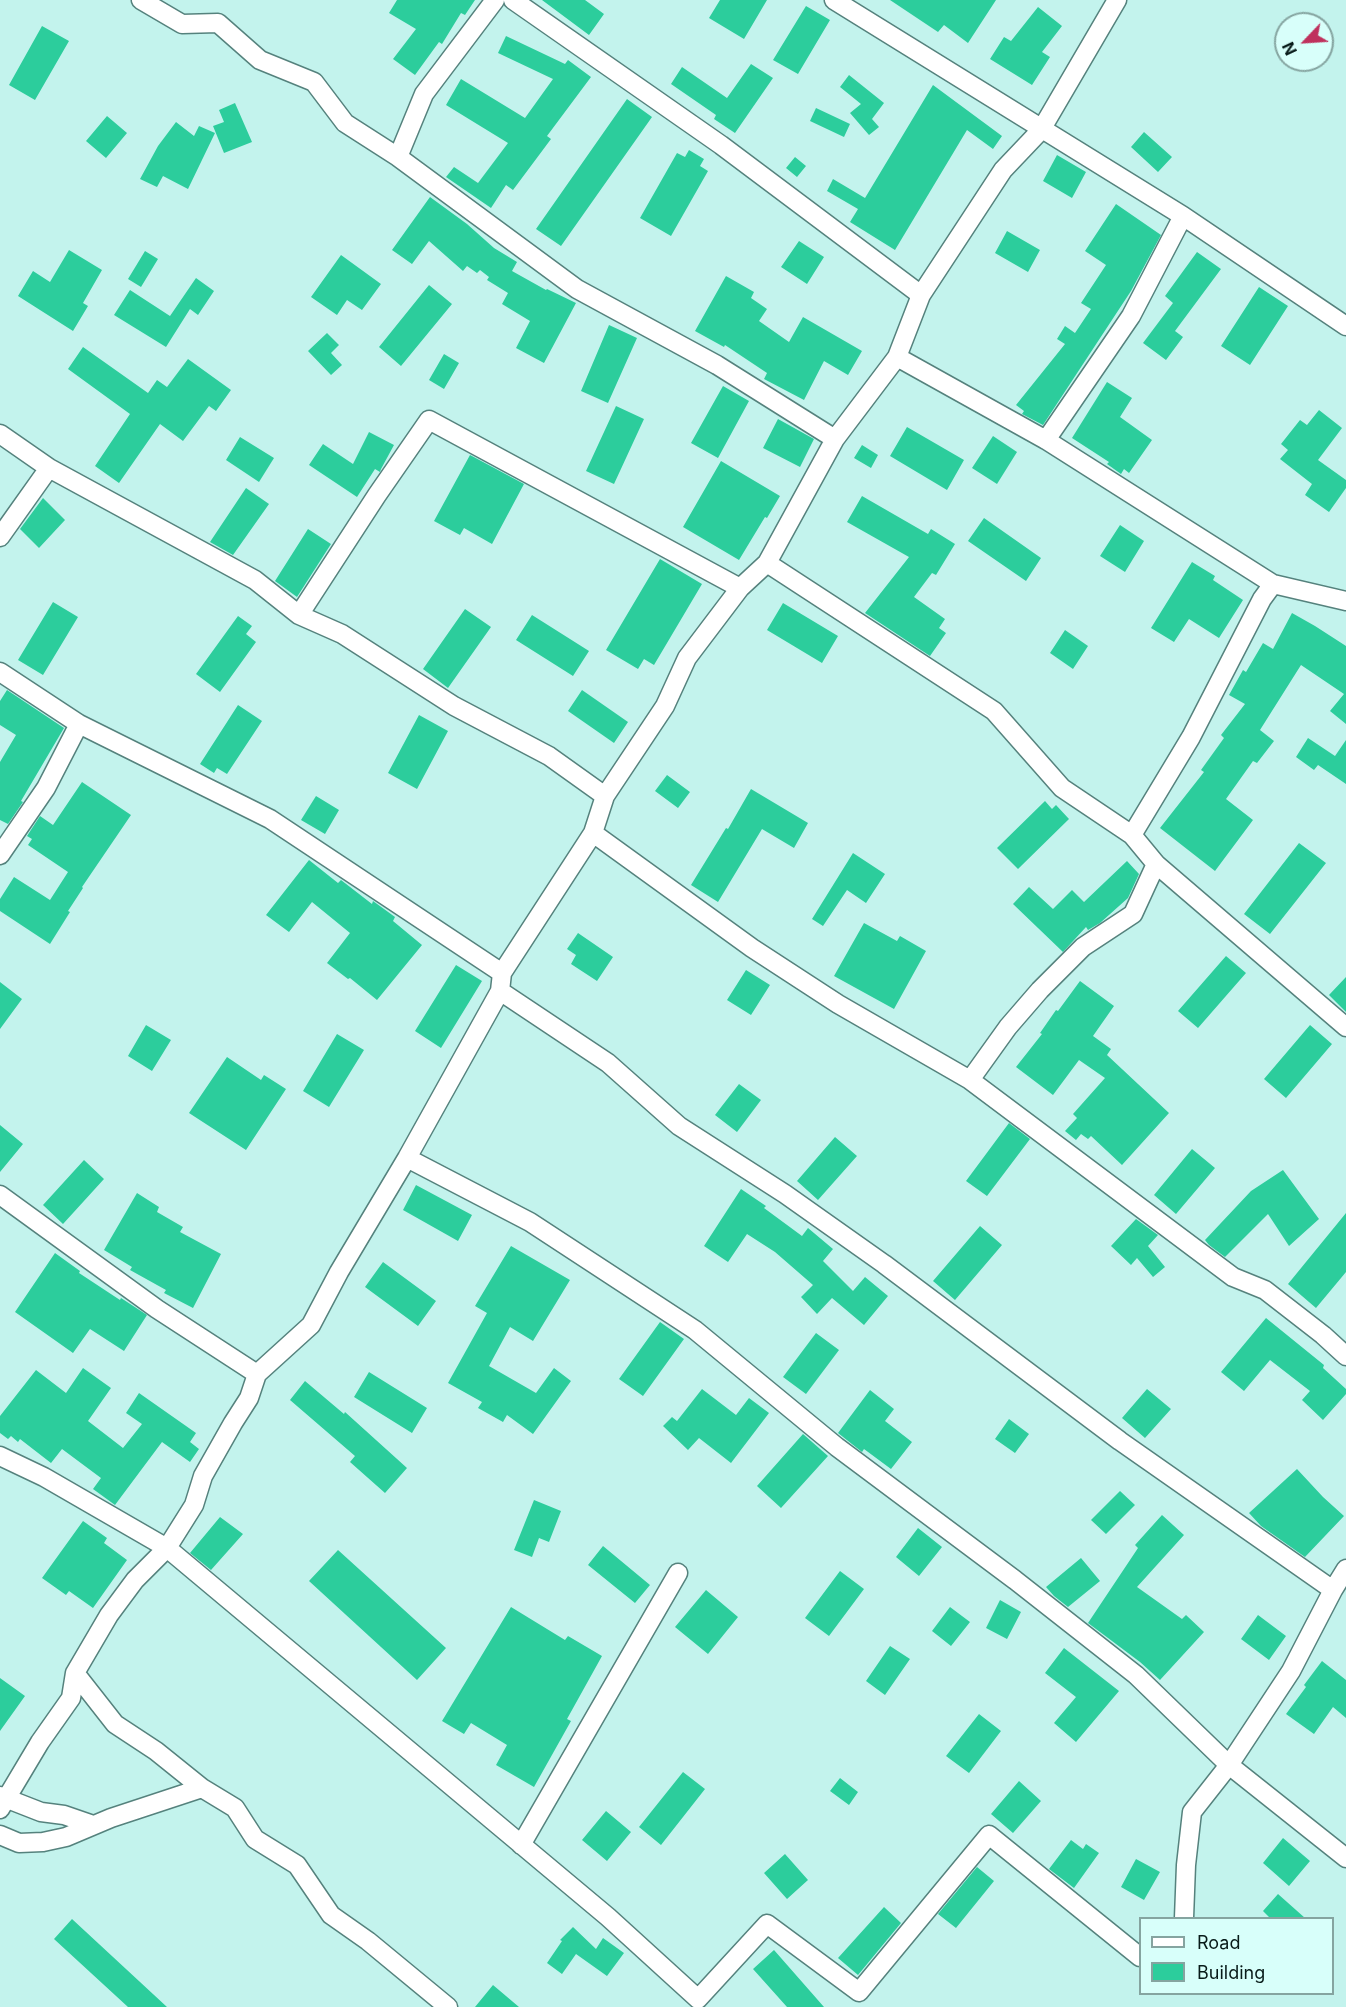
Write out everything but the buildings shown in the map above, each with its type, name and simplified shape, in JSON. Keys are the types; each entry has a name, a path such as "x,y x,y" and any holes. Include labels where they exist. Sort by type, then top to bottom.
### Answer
{"street":[{"path":"141,0 182,24 218,23 260,60 314,82 345,123 398,157 577,289 717,365 835,439"},
{"path":"398,157 424,94 495,0"},
{"path":"513,0 721,145 921,295"},
{"path":"834,0 1183,216 1346,326"},
{"path":"93,1825 64,1815 2,1802 71,1698 75,1673 109,1614 135,1580 167,1548 194,1505 203,1476 232,1423 249,1398 257,1374 311,1325 339,1272 407,1158 501,982 593,833 605,796 665,706 687,658 740,588 767,563 835,439 897,357 921,295 1002,170 1041,130 1117,0"},
{"path":"1046,440 1131,316 1183,216"},
{"path":"897,357 1046,440 1273,585 1346,601"},
{"path":"299,615 429,420 740,588"},
{"path":"0,434 49,468 255,580 299,615 342,634 454,706 549,756 605,796"},
{"path":"0,537 49,468"},
{"path":"767,563 994,711 1062,788 1132,836 1156,864 1346,1028"},
{"path":"1132,836 1191,737 1262,599 1273,585"},
{"path":"0,672 79,724 270,819 501,982 608,1063 679,1126 785,1194 884,1263 1129,1448 1333,1590"},
{"path":"0,855 46,788 79,724"},
{"path":"593,833 752,948 838,1005 970,1080 1233,1277 1264,1290 1323,1335 1346,1356"},
{"path":"970,1080 1008,1027 1040,990 1083,947 1133,914 1156,864"},
{"path":"407,1158 530,1222 695,1330 837,1447 1015,1580 1136,1675 1229,1765 1346,1858"},
{"path":"0,1195 157,1309 257,1374"},
{"path":"0,1456 44,1477 167,1548 608,1917 698,1999 767,1924 859,1992 989,1834 1139,1956"},
{"path":"1185,1917 1186,1865 1192,1812 1229,1765 1291,1671 1346,1569"},
{"path":"521,1845 678,1573"},
{"path":"75,1673 115,1724 156,1751 202,1788 235,1808 255,1839 297,1865 331,1915 368,1941 439,2004"},
{"path":"0,1835 20,1843 43,1842 66,1837 93,1825 202,1788"}]}
